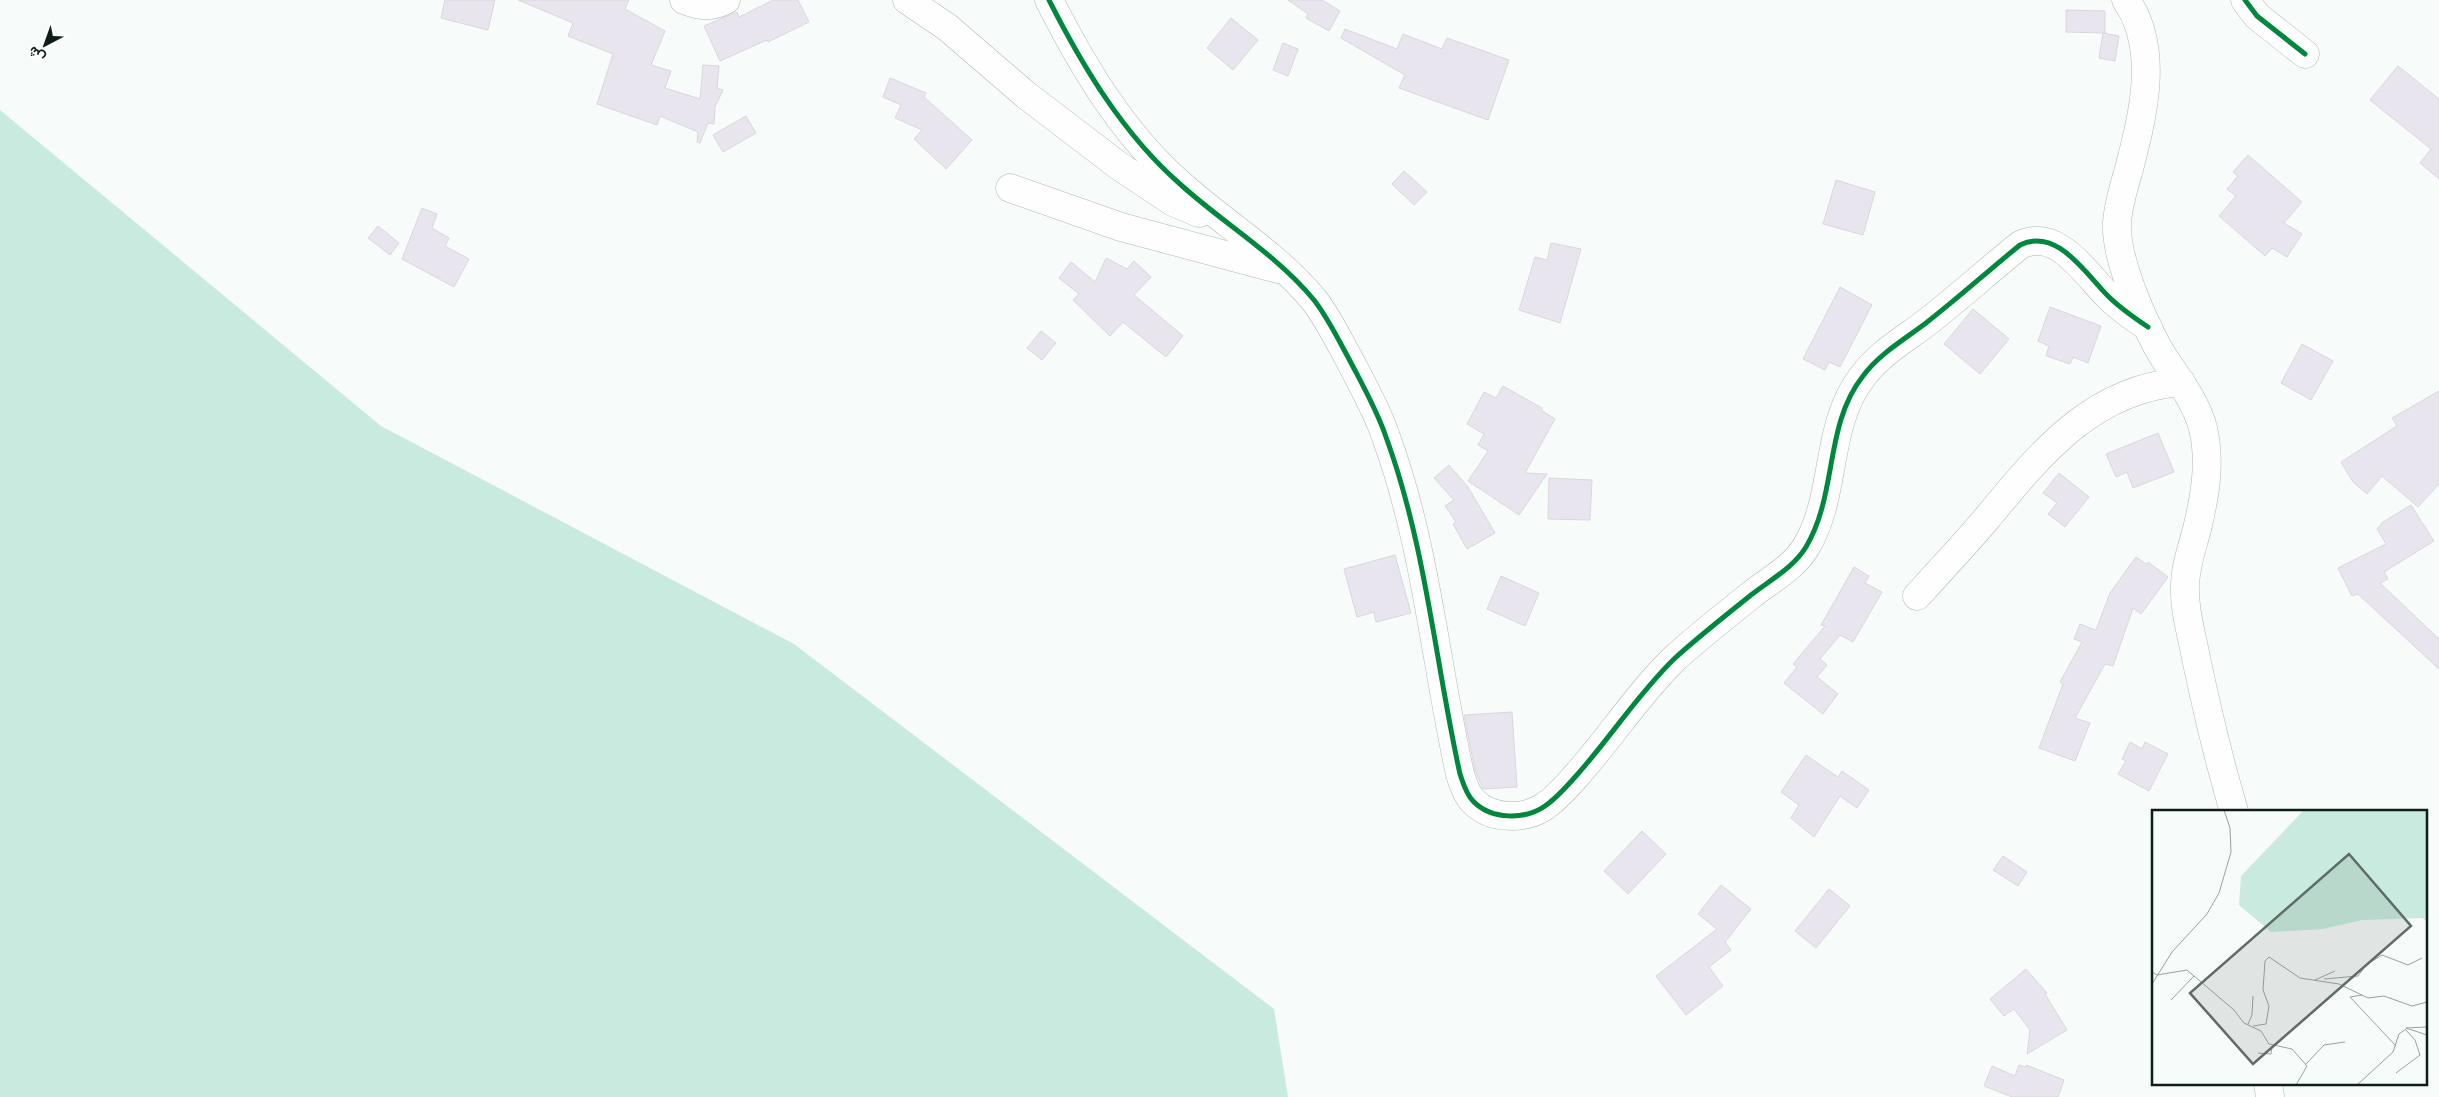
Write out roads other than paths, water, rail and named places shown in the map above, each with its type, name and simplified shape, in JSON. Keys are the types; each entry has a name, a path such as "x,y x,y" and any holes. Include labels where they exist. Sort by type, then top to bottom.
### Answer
{"street":[{"path":"684,0 699,6 717,4 726,0"},
{"path":"907,0 947,27 1026,94 1119,166 1173,202 1227,222"},
{"path":"1049,0 1070,42 1105,97 1143,148 1180,184 1287,271 1314,301 1331,326 1367,392 1386,434 1404,490 1419,548 1460,774 1472,801 1487,811 1505,816 1533,812 1545,806 1560,793 1674,660 1751,595 1787,569 1805,549 1816,526 1829,486 1836,433 1843,409 1854,387 1865,372 2020,245 2028,241 2040,240 2055,245 2074,260 2127,313 2148,327"},
{"path":"2245,0 2257,16 2305,54"},
{"path":"2130,2 2140,31 2147,73 2143,105 2117,223 2120,249 2130,282 2148,327 2181,382 2197,413 2202,428 2206,457 2206,482 2188,562 2185,588 2188,615 2207,707 2234,810"},
{"path":"1010,188 1122,227 1287,271"},
{"path":"1917,596 2023,474 2068,429 2107,405 2146,387 2181,382"},
{"path":"2268,1084 2270,1097"}]}
